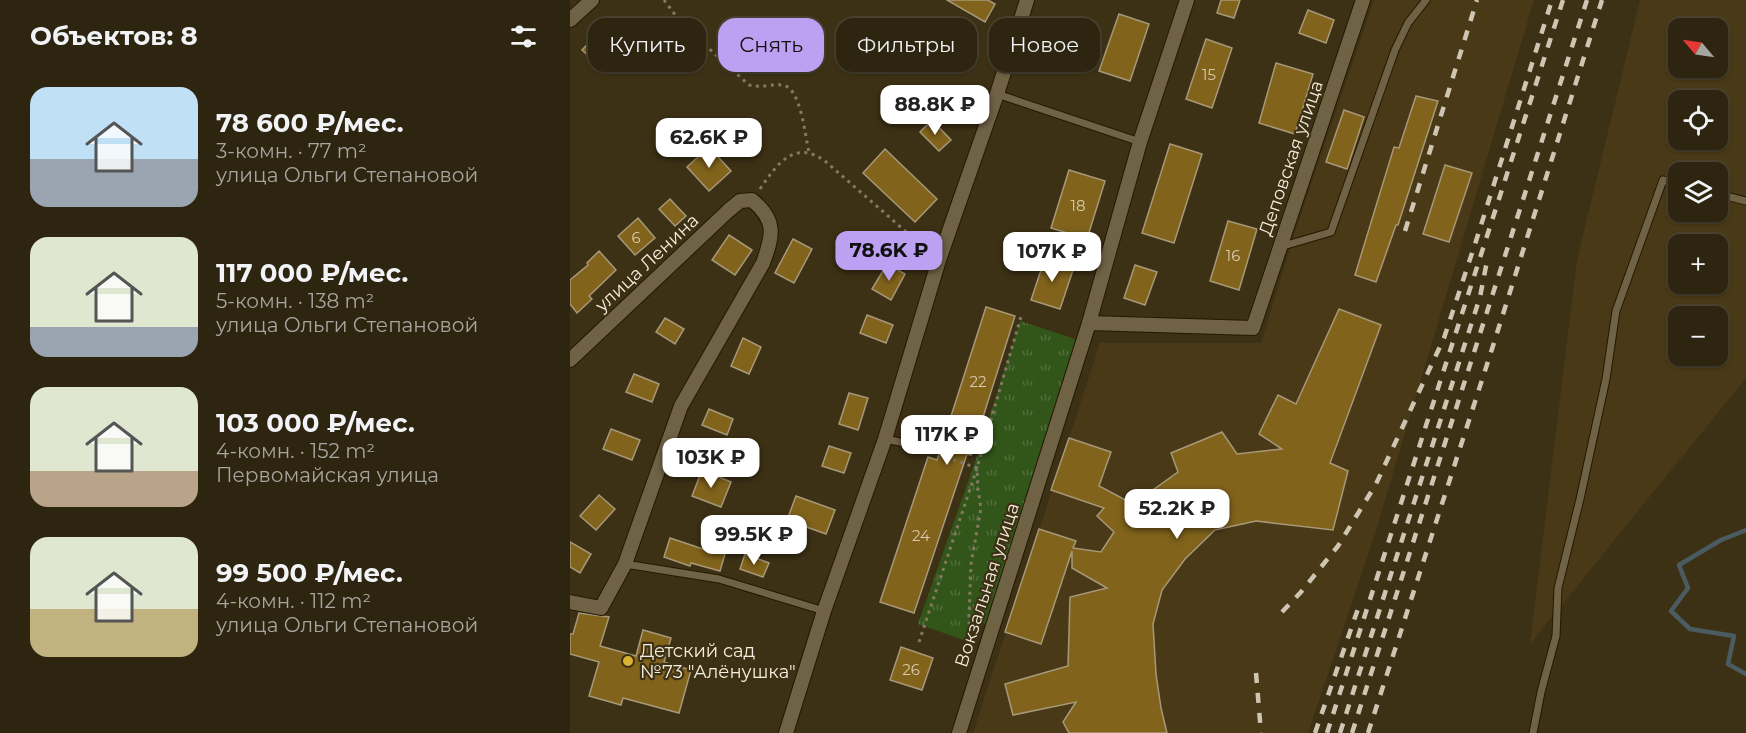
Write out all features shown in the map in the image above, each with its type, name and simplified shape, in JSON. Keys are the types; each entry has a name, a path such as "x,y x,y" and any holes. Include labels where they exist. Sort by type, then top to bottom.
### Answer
{"street":[{"path":"570,20 592,0"},
{"name":"Вокзальная улица","path":"959,733 1089,323 1140,142 1187,0"},
{"name":"Деповская улица","path":"1089,323 1253,328 1363,0"},
{"path":"786,733 824,611 885,439 939,260 997,94 1021,2"},
{"path":"570,602 601,608 626,564 681,406 764,263 771,241 772,224 763,209 752,200"},
{"name":"улица Ленина","path":"570,360 729,210 740,201 752,200"}],"lane":[{"path":"1280,247 1331,232 1395,50 1408,23 1426,0"},
{"path":"997,94 1140,142"},
{"path":"1533,733 1556,636 1558,588 1606,379 1616,311 1663,180 1668,181"},
{"path":"1728,196 1746,201"},
{"path":"885,439 910,444"},
{"path":"626,564 719,579 824,611"}],"path":[{"path":"664,0 682,24 750,85 757,87 785,85 792,90 799,104 809,152"},
{"path":"752,200 772,171 783,160 801,152 809,152 825,161 939,260"},
{"path":"919,642 977,468 1022,313"},
{"path":"910,444 977,468"},
{"path":"971,660 969,616 971,564 981,508 977,468"}],"shaded area":[{"path":"1374,0 1534,0 1375,534 1308,733 973,733 1100,343 1261,343 1296,229"},
{"path":"1640,0 1746,0 1746,378 1530,644 1577,260"}],"green space":[{"path":"1020,321 1078,340 986,624 975,621 964,640 918,624 976,459"}],"building":[{"path":"947,0 988,0 995,4 985,22"},
{"path":"1221,0 1240,0 1234,18 1217,13"},
{"path":"1308,10 1334,20 1326,43 1299,33"},
{"path":"1119,14 1149,24 1130,81 1100,71"},
{"path":"1206,39 1232,48 1212,108 1186,99"},
{"path":"588,44 588,56 582,50"},
{"path":"1276,63 1313,74 1295,134 1259,123"},
{"path":"1416,96 1438,101 1398,225 1396,225 1376,282 1355,275 1394,147 1399,148"},
{"path":"1344,110 1364,117 1347,169 1326,162"},
{"path":"932,120 951,140 939,151 920,132"},
{"path":"1170,144 1202,154 1174,243 1142,233"},
{"path":"709,147 731,171 709,191 687,167"},
{"path":"885,149 937,199 915,222 863,173"},
{"path":"1445,165 1472,173 1449,242 1423,234"},
{"path":"1069,170 1105,181 1087,239 1051,228"},
{"path":"670,199 686,216 675,226 659,209"},
{"path":"638,218 655,238 635,255 618,236"},
{"path":"1228,221 1257,229 1239,290 1210,281"},
{"path":"729,235 752,250 735,275 712,260"},
{"path":"793,239 812,249 794,283 775,273"},
{"path":"599,251 616,270 589,296 592,299 577,313 570,304 570,280 588,265 587,263"},
{"path":"1045,258 1074,267 1060,309 1031,300"},
{"path":"887,264 905,274 891,300 872,289"},
{"path":"1135,265 1157,272 1145,305 1124,298"},
{"path":"986,307 1015,316 971,455 967,454 914,613 880,602 928,457 937,460"},
{"path":"1339,309 1381,325 1330,463 1348,471 1333,530 1256,521 1215,530 1185,559 1162,590 1153,624 1156,674 1167,733 1069,733 1063,722 1076,702 1013,715 1005,684 1068,666 1070,597 1107,588 1072,568 1072,551 1041,644 1005,632 1039,529 1076,541 1073,548 1101,552 1114,532 1097,516 1104,508 1051,490 1069,438 1111,452 1099,486 1133,504 1178,472 1171,453 1222,432 1237,454 1282,449 1259,434 1278,395 1296,404"},
{"path":"867,315 893,325 886,343 860,333"},
{"path":"665,318 684,329 675,344 656,332"},
{"path":"743,338 761,347 749,374 731,366"},
{"path":"634,374 659,384 652,402 626,392"},
{"path":"849,393 868,398 858,430 839,424"},
{"path":"709,409 733,419 727,435 702,425"},
{"path":"611,429 640,440 632,460 603,449"},
{"path":"829,446 851,453 844,473 822,466"},
{"path":"702,470 731,482 721,507 692,496"},
{"path":"599,495 615,509 596,530 580,516"},
{"path":"796,496 835,510 826,534 787,520"},
{"path":"670,538 725,554 720,571 691,563 690,566 664,557"},
{"path":"570,542 591,554 580,573 570,567"},
{"path":"745,554 769,563 763,577 740,569"},
{"name":"Детский сад №73 \"Алёнушка\"","path":"579,613 609,617 600,646 636,656 643,630 671,638 664,662 691,670 679,713 623,698 621,705 589,696 599,662 570,654 570,634 573,634"},
{"path":"901,647 933,658 922,690 890,680"}],"waterway":[{"path":"1746,530 1721,540 1679,565 1688,588 1671,611 1690,629 1734,636 1728,664 1746,674"}],"railway":[{"path":"1405,231 1477,0"},
{"path":"1282,612 1338,546 1376,484 1444,338 1552,0"},
{"path":"1327,733 1563,0"},
{"path":"1352,733 1587,0"},
{"path":"1368,733 1602,0"},
{"path":"1340,733 1480,297 1487,261"},
{"path":"1315,733 1360,603"},
{"path":"1256,673 1261,733"}],"place":[{"name":"Детский сад №73 \"Алёнушка\"","path":"628,661"}]}
